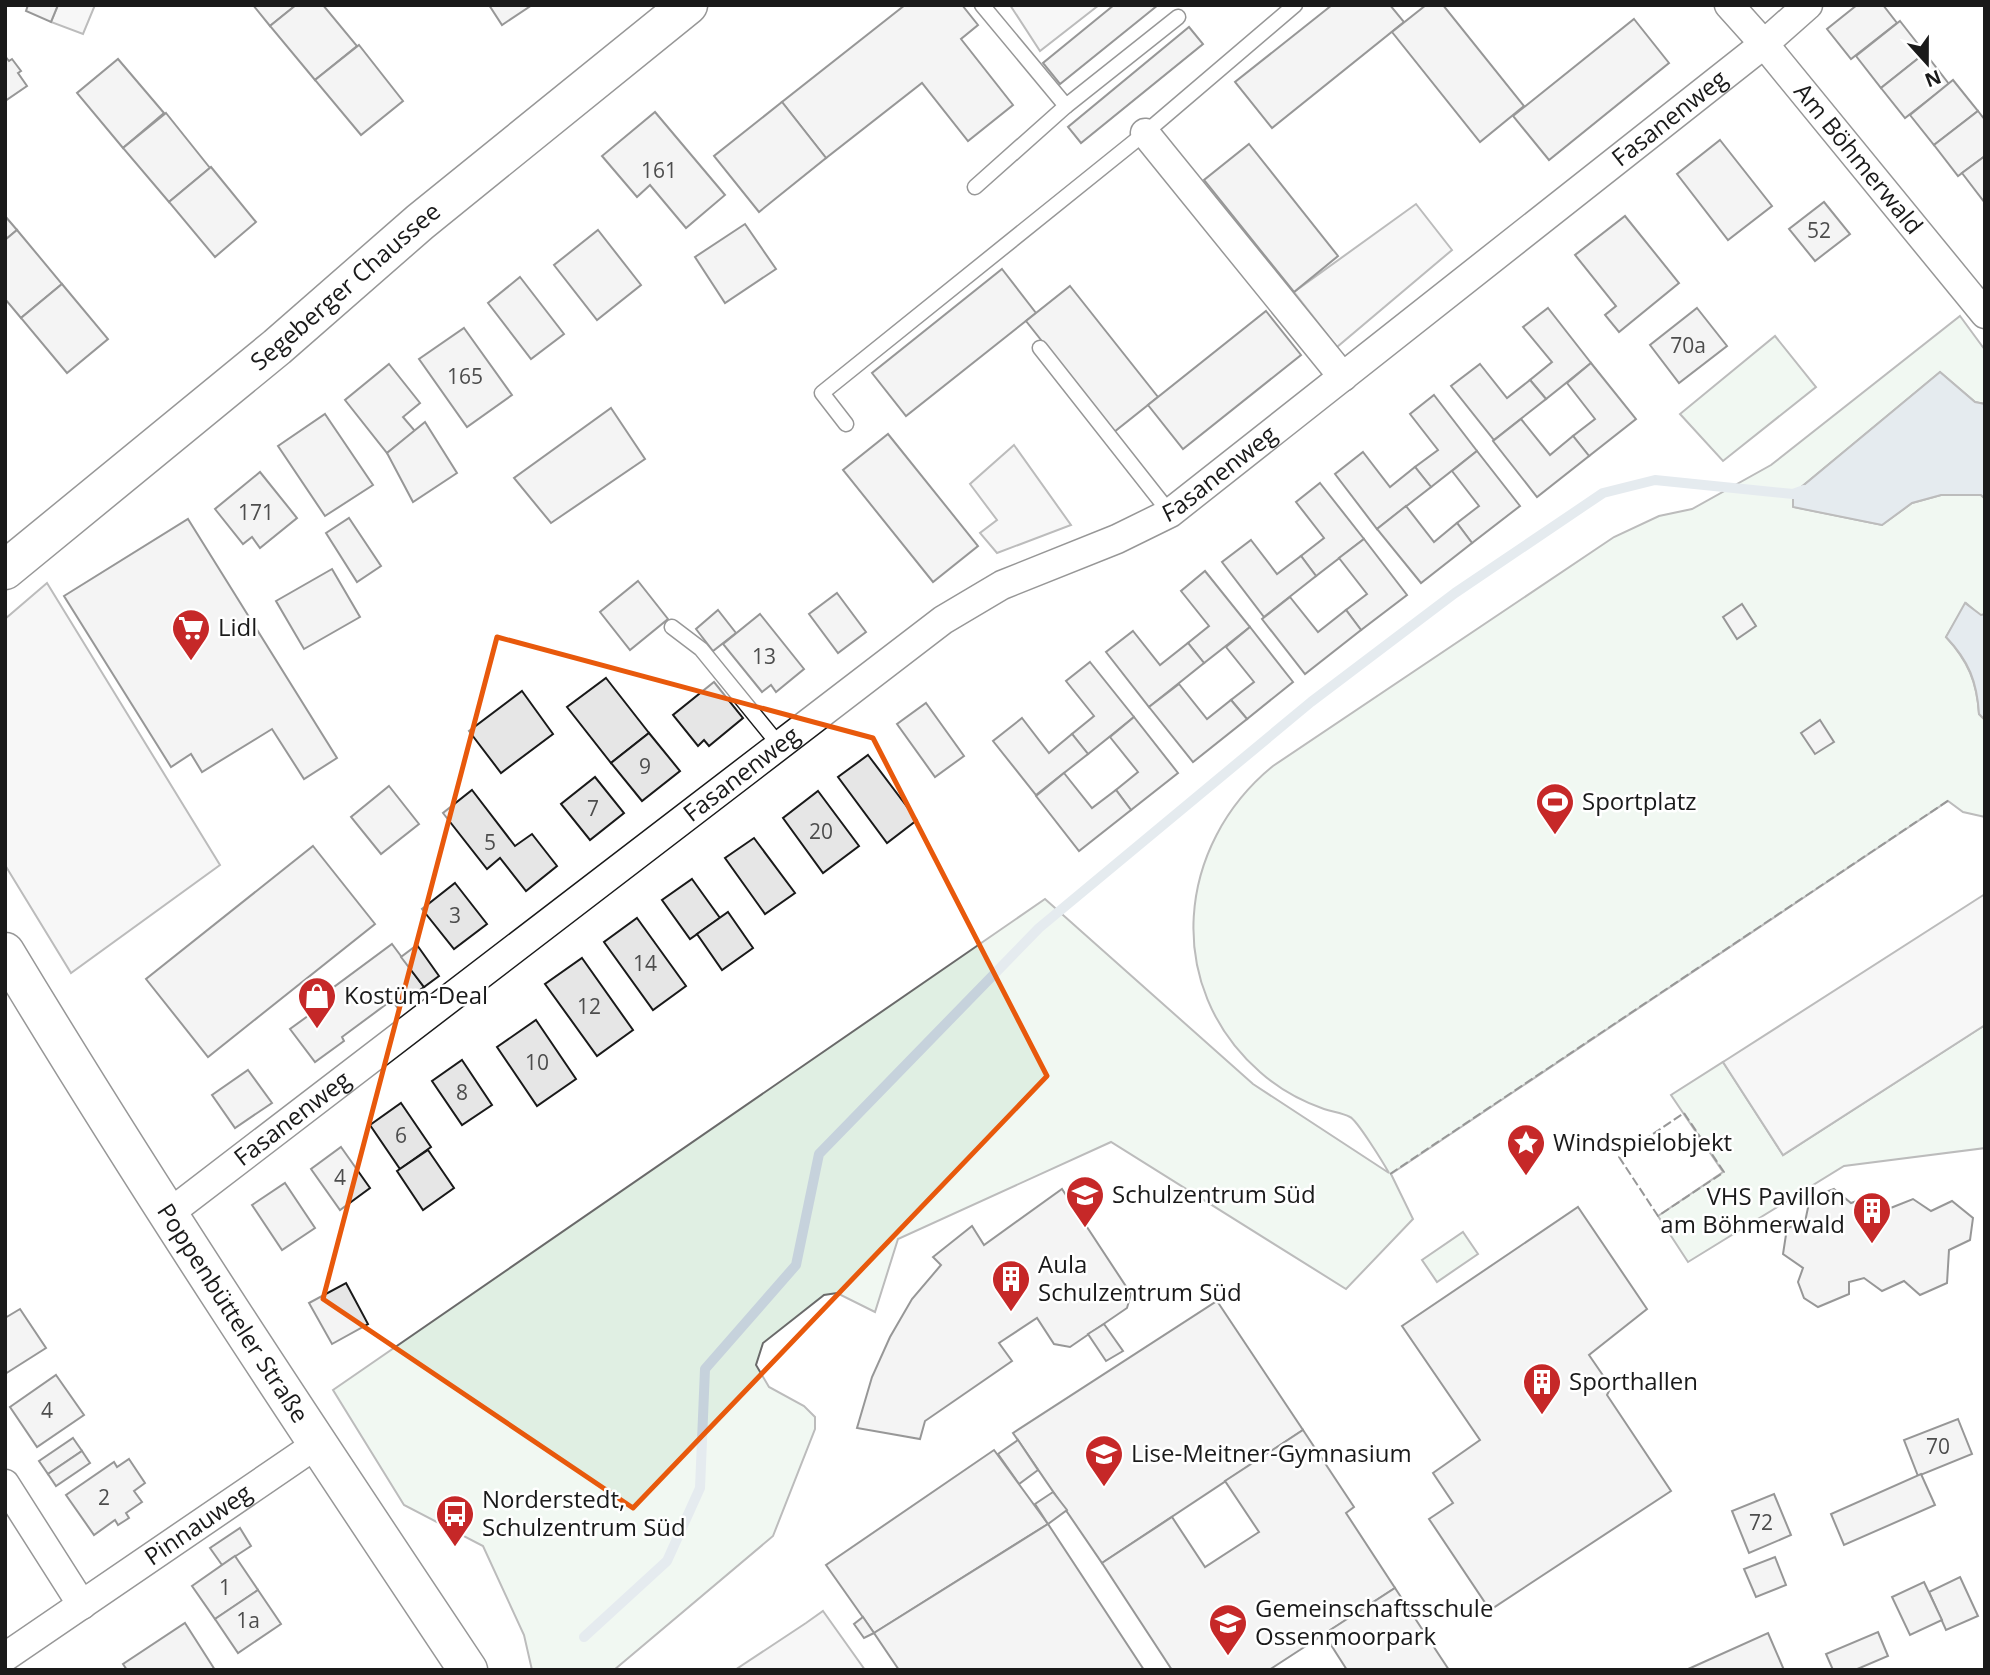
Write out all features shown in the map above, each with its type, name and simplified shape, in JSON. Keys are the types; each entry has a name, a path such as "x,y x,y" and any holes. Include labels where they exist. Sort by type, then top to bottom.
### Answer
{"main road":[{"name":"Segeberger Chaussee","path":"5,570 277,347 420,222 688,5"},
{"name":"Poppenbütteler Straße","path":"5,952 167,1215 468,1670"}],"street":[{"name":"Am Böhmerwald","path":"1729,5 1980,300"},
{"name":"Fasanenweg","path":"167,1215 943,620 1002,584 1117,539 1170,513 1764,44 1808,5"},
{"path":"1145,133 1343,377"},
{"name":"Pinnauweg","path":"5,1657 317,1444"},
{"path":"5,1484 82,1605"}],"lane":[{"path":"982,5 1066,106"},
{"path":"846,424 822,393 1145,133 1295,5"},
{"path":"975,187 1066,106 1178,17"},
{"path":"1040,348 1170,513"},
{"path":"672,627 701,649 780,746"}],"highlighted area":[{"path":"497,637 873,738 1047,1076 633,1508 323,1299"}],"green space":[{"path":"1960,316 1985,350 1985,404 1975,402 1940,372 1793,494 1794,507 1882,525 1912,503 1941,495 1982,495 1985,499 1985,614 1981,616 1966,603 1946,637 1970,672 1979,714 1985,720 1985,817 1963,812 1948,801 1391,1174 1413,1219 1346,1289 1111,1142 898,1239 875,1312 837,1293 824,1295 763,1343 756,1365 769,1387 804,1406 815,1417 815,1429 773,1536 614,1670 532,1670 524,1635 483,1546 404,1505 333,1390 1045,899 1253,1084 1389,1173 1350,1117 1299,1098 1260,1072 1229,1038 1207,999 1196,959 1194,917 1201,875 1216,835 1241,798 1273,766 1614,537 1659,516 1692,509 1771,465"},
{"path":"1775,336 1816,387 1723,461 1680,414"},
{"path":"1985,1025 1985,1148 1844,1166 1688,1262 1658,1216 1723,1172 1671,1095 1723,1062 1783,1155"},
{"path":"1463,1232 1478,1254 1437,1282 1422,1260"}],"shaded area":[{"path":"58,5 95,5 83,34 51,22"},
{"path":"1010,5 1099,5 1040,51"},
{"path":"1416,204 1452,250 1337,347 1294,292"},
{"path":"1940,372 1975,402 1985,404 1985,499 1981,495 1941,495 1912,503 1882,525 1793,507 1793,494"},
{"path":"1014,445 1071,525 997,553 980,533 997,520 970,484"},
{"path":"47,583 220,865 71,973 5,865 5,619"},
{"path":"1965,603 1981,615 1985,614 1985,720 1979,714 1976,692 1966,663 1946,637"},
{"path":"1985,894 1985,1025 1783,1155 1723,1062"},
{"path":"823,1611 865,1670 735,1670 806,1623"}],"building":[{"path":"28,5 58,5 51,22 26,11"},
{"path":"253,5 296,5 270,26"},
{"path":"296,5 323,5 357,46 315,80 270,26"},
{"path":"489,5 532,5 502,25"},
{"path":"905,5 962,5 978,25 961,39 1013,105 968,141 922,83 826,158 782,102"},
{"path":"1114,5 1158,5 1060,84 1043,63"},
{"path":"1332,5 1390,5 1404,22 1272,128 1235,82"},
{"path":"1426,5 1443,5 1524,106 1480,142 1392,32"},
{"path":"1857,5 1883,5 1897,23 1851,59 1827,29"},
{"path":"1634,19 1669,63 1549,160 1513,116"},
{"path":"1900,21 1925,53 1881,88 1856,56"},
{"path":"1189,27 1203,44 1081,143 1068,127"},
{"path":"359,45 403,101 361,135 315,80"},
{"path":"1925,53 1949,84 1905,118 1881,88"},
{"path":"5,56 9,61 12,59 21,71 18,73 27,86 5,101"},
{"path":"118,59 164,113 123,148 77,93"},
{"path":"1953,80 1978,111 1934,145 1910,115"},
{"path":"782,102 826,158 759,212 714,156"},
{"path":"1978,111 1985,120 1985,156 1958,176 1934,145"},
{"path":"655,112 725,195 686,228 650,185 637,197 602,156"},
{"path":"166,113 210,168 169,202 123,148"},
{"path":"1720,140 1772,206 1728,240 1677,174"},
{"path":"1249,144 1338,256 1294,292 1204,180"},
{"path":"1985,156 1985,203 1962,173"},
{"path":"211,167 256,222 215,257 169,202"},
{"path":"1824,202 1850,234 1815,261 1789,229"},
{"path":"5,216 17,230 5,240"},
{"path":"1625,216 1679,283 1619,332 1605,315 1616,306 1575,255"},
{"path":"745,224 776,269 725,303 695,257"},
{"path":"17,230 62,284 21,318 5,299 5,240"},
{"path":"598,230 641,285 597,320 554,265"},
{"path":"1002,269 1036,313 906,416 872,373"},
{"path":"520,277 564,334 531,359 488,303"},
{"path":"62,284 108,339 67,373 21,318"},
{"path":"1070,286 1158,397 1114,432 1026,321"},
{"path":"1548,308 1591,363 1546,399 1530,380 1552,362 1523,327"},
{"path":"1697,308 1727,346 1679,383 1650,345"},
{"path":"1266,311 1301,355 1183,449 1148,405"},
{"path":"464,328 512,395 467,427 419,359"},
{"path":"1591,363 1636,419 1589,456 1573,436 1595,419 1567,383"},
{"path":"389,364 420,403 403,417 415,431 387,453 345,400"},
{"path":"1480,364 1507,398 1530,380 1546,399 1494,440 1451,386"},
{"path":"1434,395 1477,451 1431,487 1415,467 1438,450 1410,414"},
{"path":"611,408 645,459 551,523 514,478"},
{"path":"325,414 373,485 325,516 278,446"},
{"path":"1521,419 1550,455 1573,436 1589,456 1537,497 1493,441"},
{"path":"425,422 457,473 413,502 387,453"},
{"path":"888,434 978,546 933,582 843,470"},
{"path":"1477,451 1520,506 1472,543 1457,523 1479,506 1452,471"},
{"path":"1363,452 1390,487 1415,467 1431,487 1377,529 1335,474"},
{"path":"260,472 297,518 260,548 252,537 243,544 215,509"},
{"path":"1320,483 1364,539 1316,576 1301,556 1324,538 1296,502"},
{"path":"1406,506 1434,542 1457,523 1472,543 1421,583 1377,529"},
{"path":"349,518 381,566 357,582 326,533"},
{"name":"Lidl","path":"188,519 337,758 304,779 272,729 202,772 191,754 171,767 64,596"},
{"path":"1364,539 1407,595 1361,630 1346,610 1367,594 1339,558"},
{"path":"1251,540 1277,574 1301,556 1316,576 1264,617 1222,562"},
{"path":"332,569 360,617 304,649 276,601"},
{"path":"1205,571 1250,627 1204,663 1188,643 1209,626 1181,591"},
{"path":"638,581 668,619 630,650 600,612"},
{"path":"837,593 866,632 838,653 809,614"},
{"path":"1290,597 1318,632 1346,610 1361,630 1305,674 1262,619"},
{"path":"1742,604 1756,626 1737,639 1723,617"},
{"path":"718,610 736,633 713,651 696,629"},
{"path":"760,614 804,669 776,692 771,685 762,692 723,644"},
{"path":"1250,627 1293,682 1247,719 1231,700 1254,682 1226,647"},
{"path":"1133,631 1160,665 1188,643 1204,663 1149,707 1106,652"},
{"path":"1090,662 1134,717 1088,754 1072,734 1094,716 1066,681"},
{"path":"606,678 649,733 611,763 567,707"},
{"path":"714,682 743,718 709,746 704,740 698,746 673,715"},
{"path":"1179,684 1207,719 1231,700 1247,719 1193,762 1149,707"},
{"path":"522,691 553,734 501,773 469,731"},
{"path":"926,703 964,756 935,777 897,724"},
{"path":"1134,717 1178,773 1131,810 1116,790 1138,772 1110,737"},
{"path":"1022,718 1049,753 1072,734 1088,754 1036,795 993,741"},
{"path":"1820,720 1834,742 1815,754 1801,733"},
{"path":"649,733 680,771 642,801 611,763"},
{"path":"868,755 917,820 887,843 838,777"},
{"path":"1064,773 1092,808 1116,790 1131,810 1079,851 1036,796"},
{"path":"595,777 624,813 590,840 561,804"},
{"path":"389,786 419,824 381,854 351,817"},
{"path":"472,790 515,846 532,834 557,866 526,891 500,858 487,869 443,813"},
{"path":"818,791 859,846 823,873 783,818"},
{"path":"754,838 795,893 765,914 725,858"},
{"path":"313,846 375,924 208,1057 146,979"},
{"path":"692,879 720,918 690,939 662,900"},
{"path":"455,883 487,924 454,949 422,909"},
{"path":"728,912 753,948 722,970 697,934"},
{"path":"637,918 686,986 653,1010 604,942"},
{"path":"392,944 424,987 397,1007 392,1000 342,1037 344,1041 315,1062 290,1029 312,1013 307,1007"},
{"path":"417,945 439,976 424,987 401,957"},
{"path":"582,958 633,1030 597,1056 545,984"},
{"path":"536,1020 576,1079 537,1106 497,1047"},
{"path":"462,1060 492,1105 462,1125 432,1081"},
{"path":"248,1070 272,1103 235,1128 212,1095"},
{"path":"401,1103 431,1147 400,1169 370,1125"},
{"path":"341,1147 370,1188 340,1210 311,1169"},
{"path":"428,1150 454,1188 423,1210 397,1171"},
{"path":"285,1183 315,1228 282,1250 252,1205"},
{"name":"Aula Schulzentrum Süd","path":"1062,1189 1131,1294 1127,1308 1070,1347 1054,1344 1037,1318 999,1343 1012,1361 925,1421 920,1439 857,1428 872,1377 890,1337 912,1299 941,1265 933,1257 972,1226 984,1245"},
{"name":"VHS Pavillon am Böhmerwald","path":"1834,1189 1851,1203 1871,1196 1888,1209 1913,1199 1931,1211 1952,1201 1973,1218 1970,1240 1949,1250 1947,1283 1920,1295 1904,1281 1882,1291 1864,1278 1849,1282 1849,1294 1818,1307 1804,1298 1798,1282 1803,1268 1783,1254 1787,1228 1805,1222 1810,1198"},
{"name":"Sporthallen","path":"1578,1207 1647,1309 1589,1355 1611,1387 1607,1395 1671,1491 1490,1610 1429,1519 1453,1503 1433,1473 1480,1440 1402,1326"},
{"path":"346,1283 368,1324 332,1344 309,1303"},
{"path":"1217,1301 1303,1430 1102,1563 1013,1433"},
{"path":"20,1309 46,1348 5,1374 5,1318"},
{"path":"1104,1324 1123,1351 1106,1361 1088,1334"},
{"path":"56,1375 84,1415 37,1447 10,1407"},
{"path":"1958,1419 1972,1454 1918,1476 1904,1440"},
{"path":"1303,1430 1354,1507 1346,1513 1395,1588 1269,1670 1172,1670 1102,1563 1172,1517 1205,1567 1259,1532 1225,1481"},
{"path":"73,1438 82,1451 48,1474 39,1461"},
{"path":"1018,1440 1038,1470 1019,1484 998,1454"},
{"path":"994,1450 1048,1524 874,1633 826,1565"},
{"path":"82,1451 90,1463 56,1486 48,1474"},
{"path":"129,1459 145,1483 134,1491 142,1502 126,1513 129,1518 118,1525 115,1520 94,1535 66,1495 114,1462 117,1467"},
{"path":"1921,1474 1935,1505 1844,1545 1831,1514"},
{"path":"1053,1492 1067,1510 1048,1524 1035,1504"},
{"path":"1774,1494 1791,1535 1749,1553 1732,1511"},
{"path":"1048,1524 1144,1670 899,1670 874,1633"},
{"path":"240,1528 251,1546 222,1565 210,1548"},
{"path":"235,1556 258,1590 215,1619 192,1586"},
{"path":"1775,1557 1786,1585 1756,1597 1744,1569"},
{"path":"1960,1577 1978,1616 1946,1630 1929,1592"},
{"path":"1924,1582 1942,1620 1910,1635 1892,1597"},
{"path":"1395,1588 1449,1670 1347,1670 1324,1634"},
{"path":"258,1590 281,1624 238,1653 215,1619"},
{"path":"863,1617 874,1633 864,1638 854,1624"},
{"path":"185,1623 215,1670 127,1670 123,1664"},
{"path":"1878,1632 1888,1656 1855,1670 1833,1670 1826,1654"},
{"path":"1768,1633 1784,1670 1686,1670"}],"waterway":[{"path":"584,1637 667,1561 700,1488 705,1369 796,1265 819,1154 1039,928 1311,702 1455,593 1603,493 1655,480 1793,494 1804,490"}],"fence":[{"path":"1390,1174 1949,800"},
{"path":"1684,1113 1724,1172 1658,1216 1619,1157 1684,1113"}],"place":[{"name":"Lidl","path":"191,662"},
{"name":"Sportplatz","path":"1555,836"},
{"name":"Kostüm-Deal","path":"317,1030"},
{"name":"Windspielobjekt","path":"1526,1177"},
{"name":"Schulzentrum Süd","path":"1085,1229"},
{"name":"VHS Pavillon am Böhmerwald","path":"1872,1245"},
{"name":"Aula Schulzentrum Süd","path":"1011,1313"},
{"name":"Sporthallen","path":"1542,1416"},
{"name":"Lise-Meitner-Gymnasium","path":"1104,1488"},
{"name":"Norderstedt, Schulzentrum Süd","path":"455,1548"},
{"name":"Gemeinschaftsschule Ossenmoorpark","path":"1228,1657"}]}
